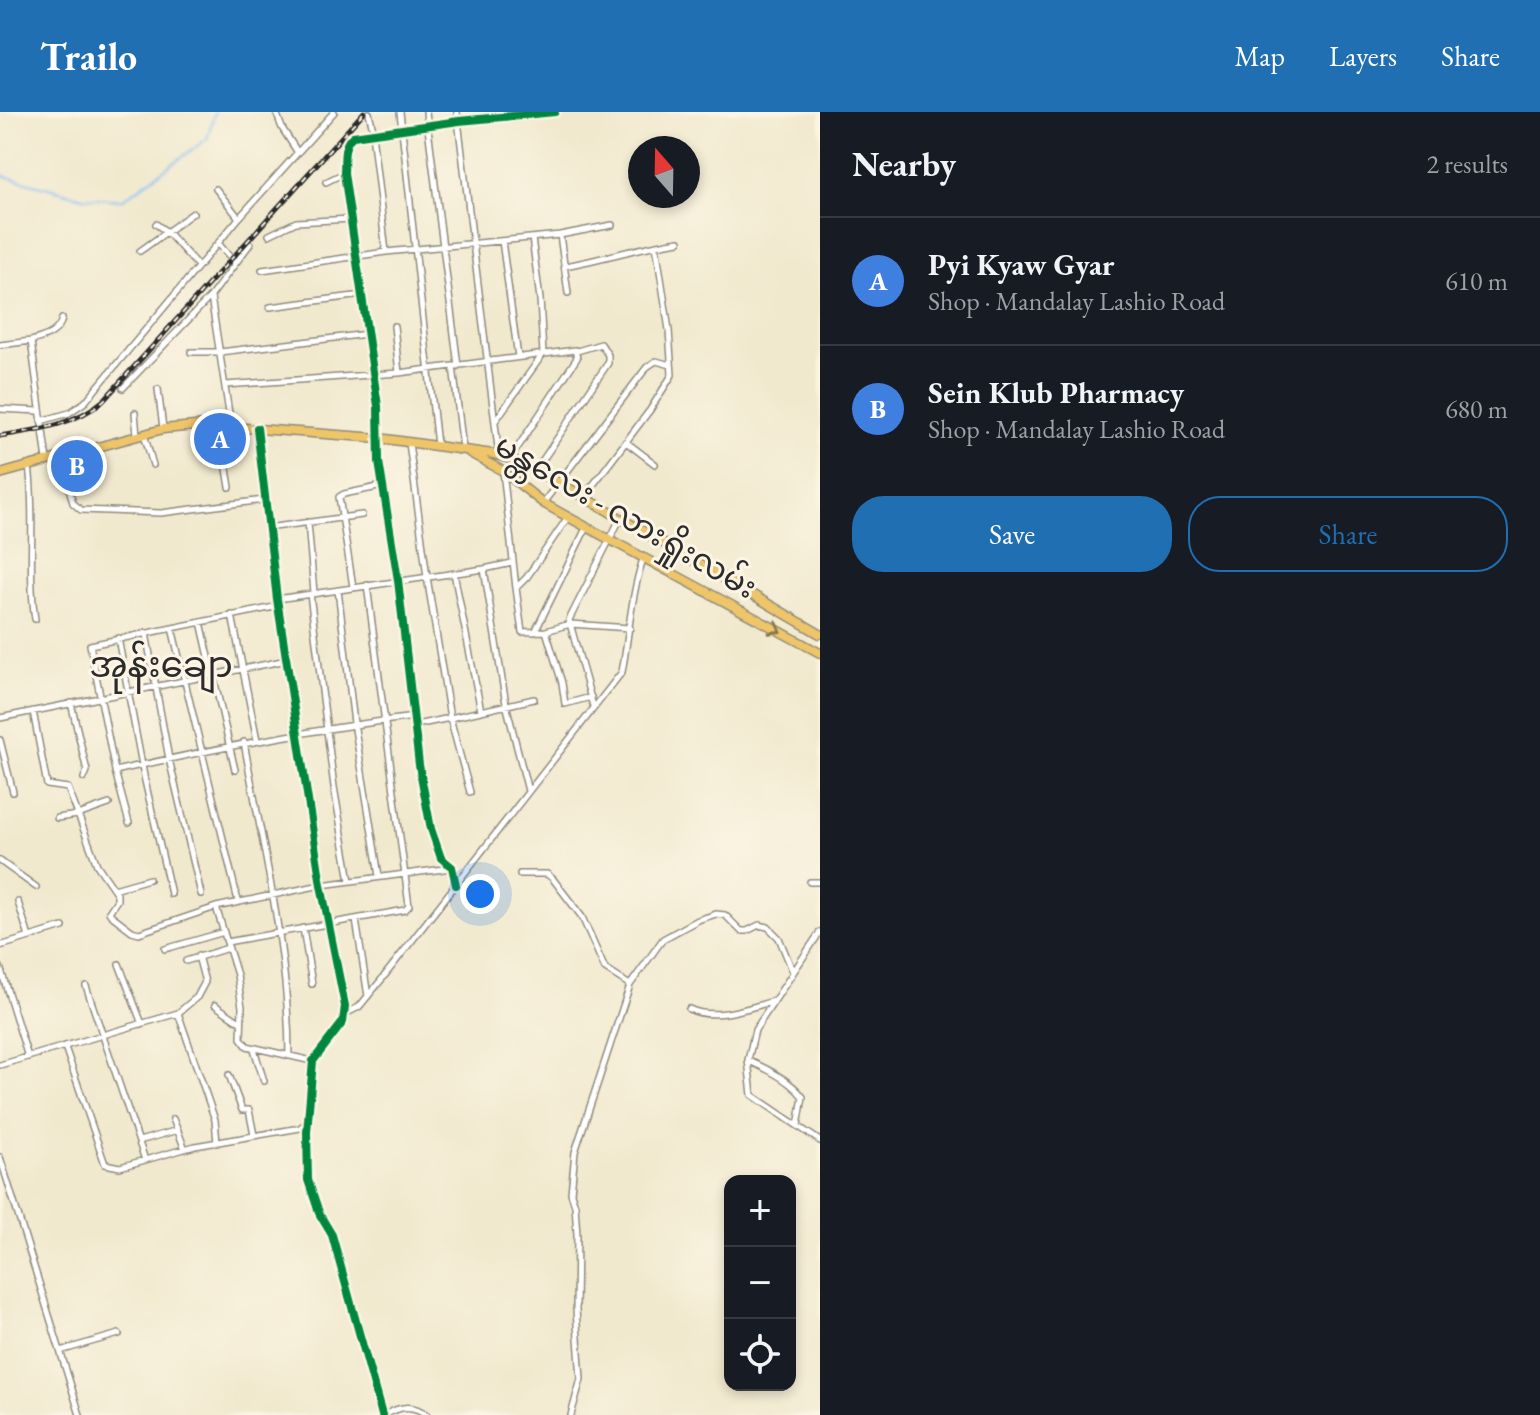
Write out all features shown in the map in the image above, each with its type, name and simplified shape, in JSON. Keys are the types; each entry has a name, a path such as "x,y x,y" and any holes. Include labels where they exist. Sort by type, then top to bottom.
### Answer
{"highway":[{"path":"0,474 163,429 257,428 379,438 465,451"},
{"name":"မန္တလေး - လားရှိုးလမ်း","path":"465,451 510,459 560,483 820,634"},
{"name":"မန္တလေး - လားရှိုးလမ်း","path":"465,451 503,471 543,503 586,528 820,653"},
{"path":"685,582 694,562"}],"street":[{"path":"276,112 298,153"},
{"path":"41,421 78,408 239,218 334,112"},
{"path":"400,112 437,445"},
{"path":"426,112 465,451"},
{"path":"457,112 499,456"},
{"path":"456,885 452,867 441,858 431,829 419,765 398,580 383,486 374,375 344,173 347,142 353,136 488,115 555,112"},
{"path":"369,113 386,252"},
{"path":"326,182 344,173"},
{"path":"216,189 239,218"},
{"path":"140,251 193,213"},
{"path":"269,235 296,222 351,219"},
{"path":"156,224 198,266"},
{"path":"262,270 386,252 560,235 612,225"},
{"path":"560,235 568,293"},
{"path":"496,421 543,354 532,238"},
{"path":"502,241 518,357"},
{"path":"565,266 679,241"},
{"path":"218,243 235,263"},
{"path":"123,388 211,296 250,244"},
{"path":"584,497 672,375 656,245"},
{"path":"270,307 362,295"},
{"path":"211,296 225,385 228,426 226,463 230,487"},
{"path":"0,345 31,341 54,332 62,319"},
{"path":"394,326 399,373"},
{"path":"191,352 220,352 367,334"},
{"path":"31,341 47,461"},
{"path":"225,385 301,382 428,370 572,349 577,351 601,344 608,355 608,363 535,471"},
{"path":"510,459 577,358 577,351"},
{"path":"543,503 647,367 656,361 671,365"},
{"path":"158,389 163,429"},
{"path":"0,409 39,411"},
{"path":"135,413 153,465"},
{"path":"257,428 277,599 321,885 345,1014 336,1033 313,1061 309,1082 308,1180 320,1215 332,1235 384,1415 405,1406 419,1409 427,1415"},
{"path":"409,442 450,718 470,792"},
{"path":"626,442 655,464"},
{"path":"61,458 73,503 81,510 161,513 264,500"},
{"path":"29,466 33,495 30,552 35,619"},
{"path":"503,471 522,632 546,631 570,624 630,628"},
{"path":"353,587 339,497 383,486"},
{"path":"267,528 362,515"},
{"path":"516,588 568,517"},
{"path":"594,707 569,620 620,519"},
{"path":"308,522 312,594 327,727 350,881"},
{"path":"535,632 586,528"},
{"path":"345,1014 359,1007 368,996 622,672 630,612 643,559"},
{"path":"277,599 512,563"},
{"path":"484,569 506,704 528,791"},
{"path":"454,573 481,711"},
{"path":"186,961 228,945 278,932 356,920 405,910 409,906 367,585"},
{"path":"338,590 354,723 379,876"},
{"path":"129,823 115,771 90,645 279,606"},
{"path":"232,615 257,740"},
{"path":"201,622 235,770"},
{"path":"172,628 238,901"},
{"path":"546,631 565,704 591,697"},
{"path":"146,632 169,759 201,894"},
{"path":"118,638 171,894"},
{"path":"0,718 287,660"},
{"path":"416,725 534,699"},
{"path":"71,703 87,771 84,778"},
{"path":"33,711 47,785 68,788 97,865 114,889 117,900 109,912 132,931 139,933 216,907 271,894 452,867"},
{"path":"115,771 299,732 415,717"},
{"path":"0,740 13,792"},
{"path":"244,742 278,932 286,994 289,1056"},
{"path":"57,818 78,815 109,804"},
{"path":"0,861 36,887"},
{"path":"520,874 547,874 553,879 582,917 605,969 630,985"},
{"path":"114,889 149,879"},
{"path":"810,882 820,882"},
{"path":"18,902 29,937"},
{"path":"216,907 240,993 241,1038 253,1048 313,1061"},
{"path":"571,1415 581,1379 576,1310 577,1235 571,1193 575,1152 630,985 663,939 716,914 725,915 741,931 759,925 768,927 779,938 793,972"},
{"path":"356,920 368,996"},
{"path":"0,946 63,927"},
{"path":"303,928 312,984"},
{"path":"165,949 224,932"},
{"path":"820,932 755,1030 748,1060 752,1095 820,1141"},
{"path":"0,1065 178,1013 197,997 205,982 198,956"},
{"path":"119,964 142,1024"},
{"path":"0,967 28,1057"},
{"path":"86,986 145,1160"},
{"path":"689,1009 702,1015 725,1013 775,1000"},
{"path":"215,1005 240,1022"},
{"path":"178,1013 215,1120 217,1143"},
{"path":"65,1047 105,1164 120,1167 185,1149 300,1128 309,1120"},
{"path":"253,1048 264,1081"},
{"path":"748,1060 767,1069 803,1097 798,1126"},
{"path":"229,1075 242,1110 249,1110 254,1135"},
{"path":"173,1119 185,1149"},
{"path":"300,1128 307,1132"},
{"path":"139,1141 178,1130"},
{"path":"0,1157 80,1415"},
{"path":"60,1351 119,1334"}],"waterway":[{"path":"0,175 83,197 122,200 207,139 215,112"}],"railway":[{"path":"0,436 68,421 104,400 364,112"}],"cycle path":[{"path":"456,885 452,867 441,858 431,829 419,765 398,580 379,462 378,406 344,173 345,153 353,136 555,112"},
{"path":"257,428 277,599 321,885 345,1006 343,1022 313,1061 307,1132 308,1180 320,1215 332,1235 382,1415"}],"place":[{"name":"Pyi Kyaw Gyar","path":"220,439"},
{"name":"Sein Klub Pharmacy","path":"77,466"}],"district":[{"name":"အုန်းချော","path":"161,664"}]}
